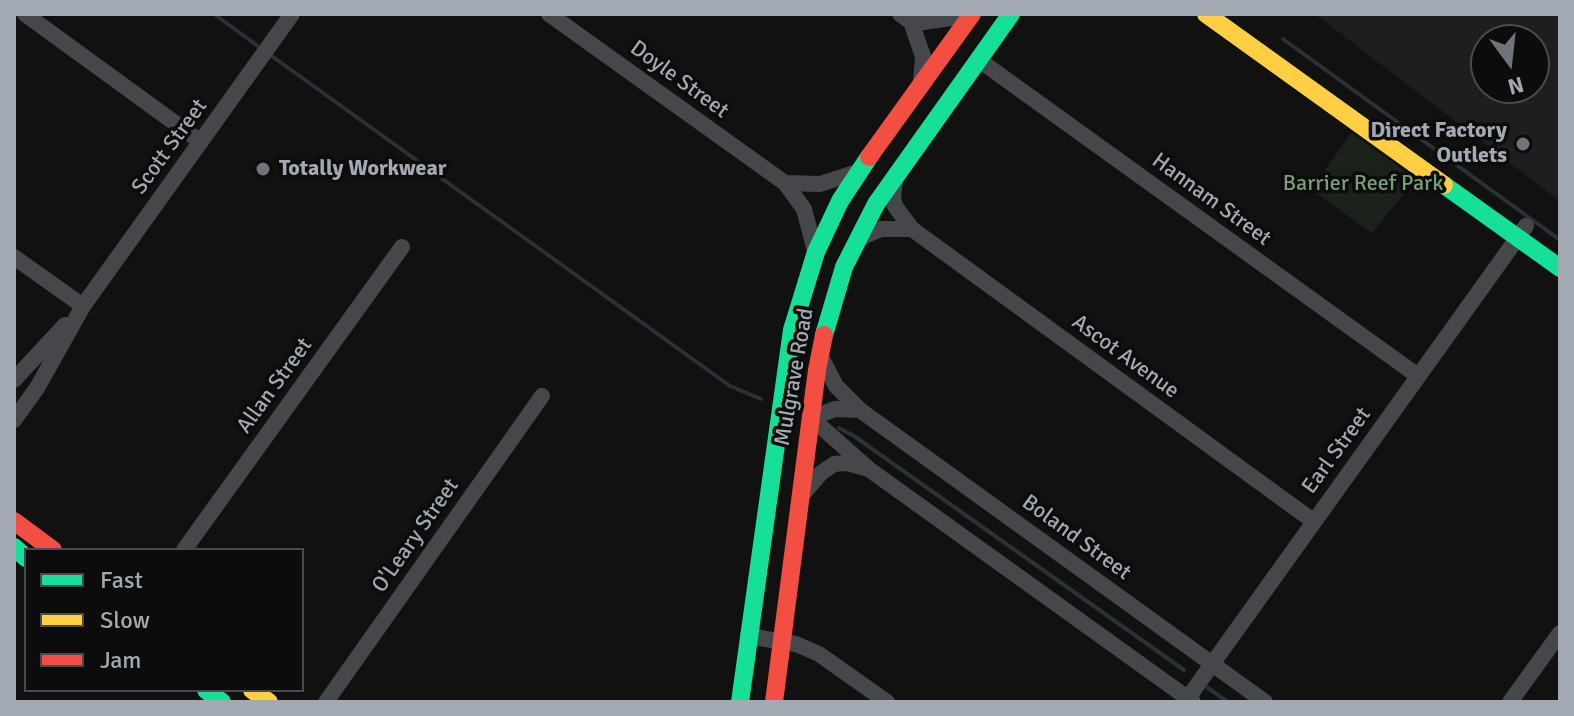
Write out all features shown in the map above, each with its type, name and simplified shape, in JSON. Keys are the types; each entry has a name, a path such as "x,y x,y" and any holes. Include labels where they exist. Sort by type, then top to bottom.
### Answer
{"main road":[{"name":"Mulgrave Road","path":"740,702 785,371 792,330 816,252 840,201 858,172 972,14"},
{"name":"Mulgrave Road","path":"774,702 820,353 835,292 856,240 896,174 1011,14"},
{"path":"1206,14 1522,232 1560,251"},
{"path":"1229,14 1522,232 1560,268"},
{"path":"14,521 50,548"}],"street":[{"path":"25,14 201,142"},
{"name":"Scott Street","path":"14,420 37,388 83,306 292,14"},
{"name":"Doyle Street","path":"549,14 785,183 804,209 816,252"},
{"path":"920,85 923,56 906,18 941,21 972,14"},
{"name":"Hannam Street","path":"979,60 1418,376"},
{"path":"785,183 820,184 858,172"},
{"name":"Ascot Avenue","path":"896,174 895,206 912,229 1313,521"},
{"path":"856,240 888,227 912,229"},
{"name":"Earl Street","path":"1189,701 1313,521 1522,232"},
{"name":"Allan Street","path":"185,548 402,247"},
{"path":"14,257 83,306"},
{"name":"Scott Street","path":"14,380 83,306"},
{"name":"Boland Street","path":"820,353 832,380 860,410 1265,702"},
{"name":"O'Leary Street","path":"326,702 542,396"},
{"path":"860,410 839,408 811,418 870,470 1189,701"},
{"path":"800,497 821,473 834,464 847,463 870,470"},
{"path":"1510,702 1560,633"},
{"path":"748,636 796,644 819,654 887,702"}],"shaded area":[{"name":"Direct Factory Outlets","path":"1315,14 1560,14 1560,201"}],"green space":[{"name":"Barrier Reef Park","path":"1351,133 1416,179 1372,233 1311,190"}],"waterway":[{"path":"214,14 262,49"},
{"path":"1283,39 1560,240"},
{"path":"269,54 730,386 761,399"},
{"path":"839,428 1184,670"},
{"path":"1208,688 1228,702"}],"traffic: fast":[{"path":"824,335 844,267 876,204 1011,14"},
{"path":"740,702 792,330 816,252 840,201 869,157"},
{"path":"1444,185 1560,268"},
{"path":"14,547 24,556"},
{"path":"209,692 222,702"}],"traffic: slow":[{"path":"1206,14 1444,185"},
{"path":"255,692 269,702"}],"traffic: jam":[{"path":"869,157 972,14"},
{"path":"774,702 824,335"},
{"path":"14,521 50,548"}],"place":[{"name":"Direct Factory Outlets","path":"1523,144"},
{"name":"Totally Workwear","path":"263,169"}]}
